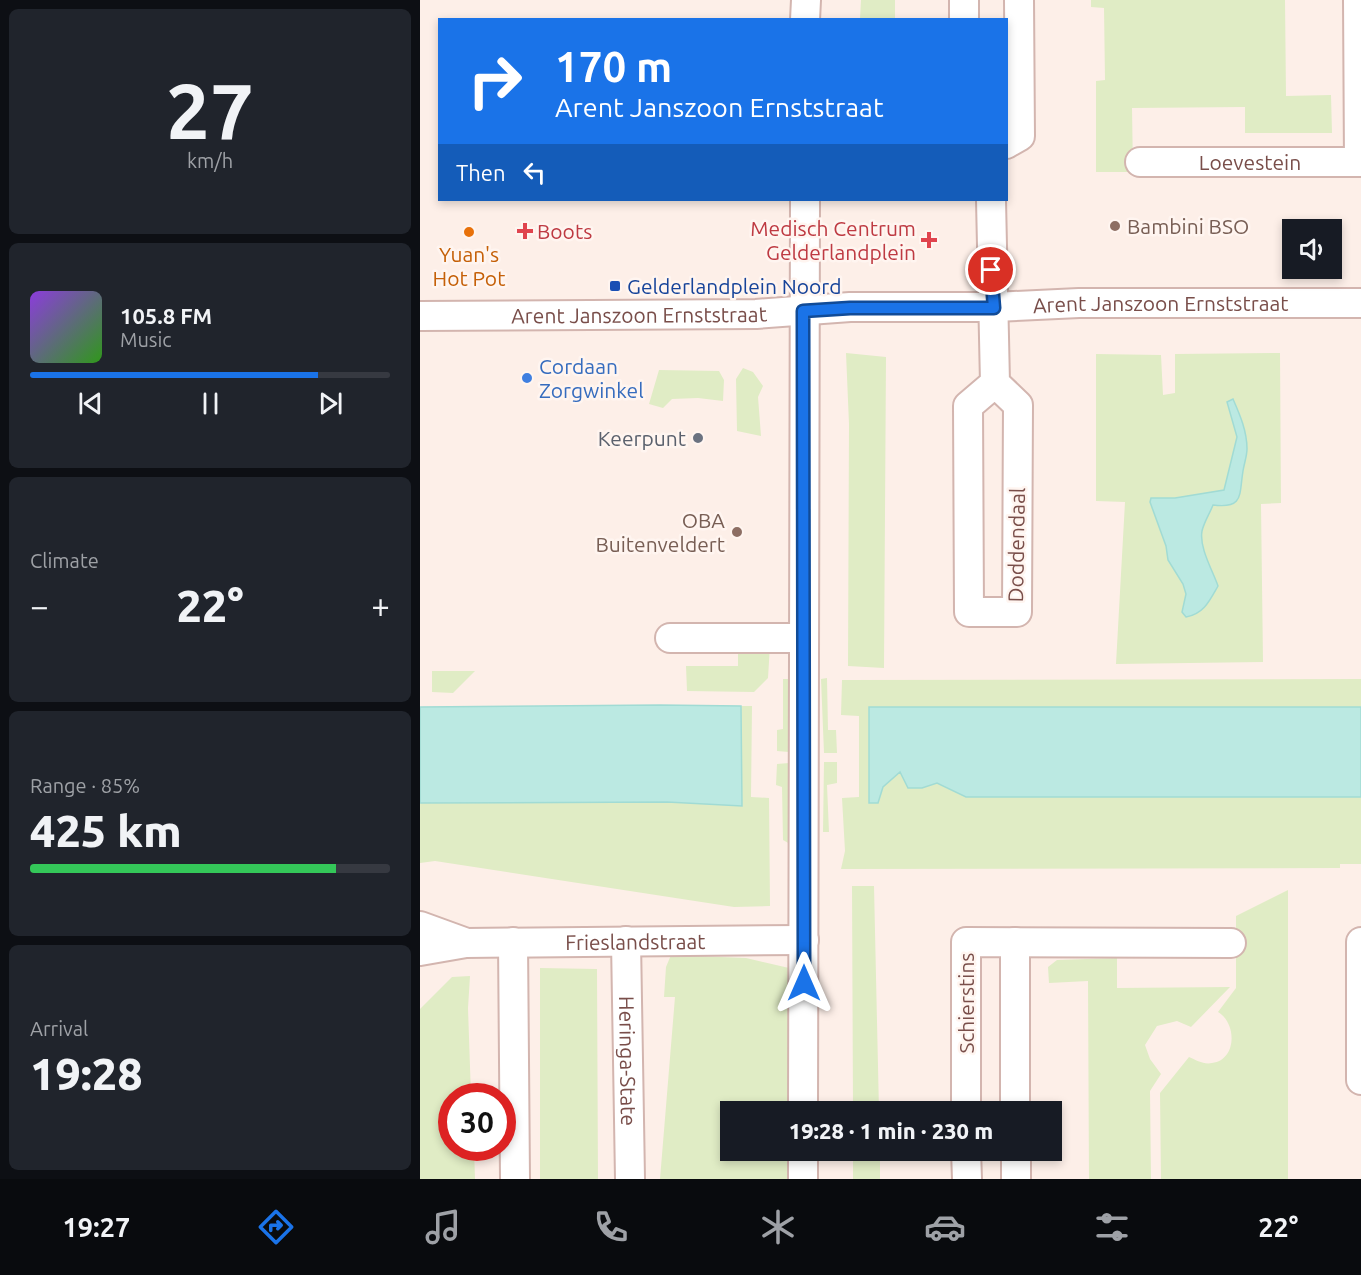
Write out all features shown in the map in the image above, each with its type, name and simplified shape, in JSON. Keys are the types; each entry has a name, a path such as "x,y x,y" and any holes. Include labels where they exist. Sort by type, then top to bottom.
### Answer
{"street":[{"path":"806,0 806,18"},
{"path":"963,0 964,18"},
{"path":"1008,143 1020,136 1019,0"},
{"name":"Loevestein","path":"1140,162 1360,162 1358,0"},
{"path":"803,1101 805,201"},
{"path":"991,201 994,383"},
{"name":"Arent Janszoon Ernststraat","path":"420,316 658,316 850,308 994,308 1079,303 1361,303"},
{"name":"Doddendaal","path":"994,383 1018,405 1017,612 969,612 968,406 994,383"},
{"path":"669,638 804,638"},
{"name":"Frieslandstraat","path":"420,926 466,943"},
{"name":"Frieslandstraat","path":"420,951 466,943 804,940"},
{"path":"513,942 515,1179"},
{"name":"Heringa-State","path":"626,942 630,1179"},
{"name":"Schierstins","path":"966,1101 966,942 1231,943"},
{"path":"1015,942 1015,1101"},
{"path":"1361,942 1361,1080"},
{"path":"803,1161 803,1179"},
{"path":"966,1161 967,1179"},
{"path":"1016,1161 1016,1179"}],"green space":[{"path":"861,0 895,0 895,18 860,18"},
{"path":"1091,0 1285,0 1286,96 1331,95 1332,133 1245,133 1245,107 1132,108 1133,172 1096,172 1096,81 1105,80 1104,8 1091,7"},
{"path":"846,353 886,357 884,668 848,666 849,424"},
{"path":"1280,353 1281,503 1261,504 1263,662 1116,664 1125,502 1096,501 1096,354 1161,355 1163,395 1175,393 1175,354"},
{"path":"743,368 753,372 763,386 758,397 761,436 737,431 736,379"},
{"path":"659,370 719,371 724,380 723,401 698,398 672,399 663,408 649,404"},
{"path":"738,644 770,645 768,678 754,692 687,691 686,666 738,666"},
{"path":"432,671 475,671 453,693 432,692"},
{"path":"827,678 828,730 836,730 837,753 824,753 821,679"},
{"path":"783,679 792,679 789,752 777,751 777,730 783,729"},
{"path":"1361,679 1361,707 870,707 869,802 878,802 883,787 900,772 922,788 937,783 966,797 1361,797 1361,864 1340,864 1340,868 841,869 845,851 842,798 859,797 859,716 841,715 842,680"},
{"path":"741,706 752,706 751,797 769,798 770,906 734,907 435,861 420,863 420,803 667,802 742,806"},
{"path":"824,762 837,762 837,783 827,785 829,832 823,832"},
{"path":"789,763 790,844 783,840 782,787 776,785 777,764"},
{"path":"852,886 874,886 879,1101 853,1101"},
{"path":"1288,890 1288,1179 1161,1179 1160,1093 1189,1057 1203,1063 1212,1063 1226,1055 1230,1048 1232,1040 1229,1024 1218,1012 1236,988 1236,916"},
{"path":"671,955 746,958 789,968 791,1101 720,1101 720,1161 789,1161 788,1179 660,1179 675,997 664,997 666,967"},
{"path":"1117,958 1117,988 1230,987 1191,1027 1177,1021 1157,1026 1145,1045 1150,1059 1161,1074 1150,1091 1151,1179 1089,1179 1088,981 1049,983 1048,967 1057,960"},
{"path":"540,968 597,969 598,1179 540,1179"},
{"path":"470,976 468,1008 471,1083 438,1083 438,1161 474,1161 475,1179 420,1179 420,1009 452,977"},
{"path":"853,1161 880,1161 880,1179 853,1179"}],"water":[{"path":"1233,399 1243,423 1247,442 1240,493 1235,502 1230,505 1213,505 1206,521 1202,531 1203,545 1218,586 1202,610 1186,617 1182,612 1186,594 1183,584 1168,560 1166,546 1150,502 1151,498 1175,498 1224,490 1237,437 1227,402"},
{"path":"741,706 742,806 667,802 420,803 420,707"},
{"path":"869,707 1361,707 1361,797 966,797 937,783 922,788 908,788 900,772 883,787 878,803 869,803"}],"place":[{"name":"Bambini BSO","path":"1115,226"},
{"name":"Boots","path":"525,231"},
{"name":"Yuan's Hot Pot","path":"469,232"},
{"name":"Medisch Centrum Gelderlandplein","path":"929,240"},
{"name":"Gelderlandplein Noord","path":"615,286"},
{"name":"Cordaan Zorgwinkel","path":"527,378"},
{"name":"Keerpunt","path":"698,438"},
{"name":"OBA Buitenveldert","path":"737,532"}],"route":[{"path":"804,983 803,311 850,308 994,308 991,270"}]}
